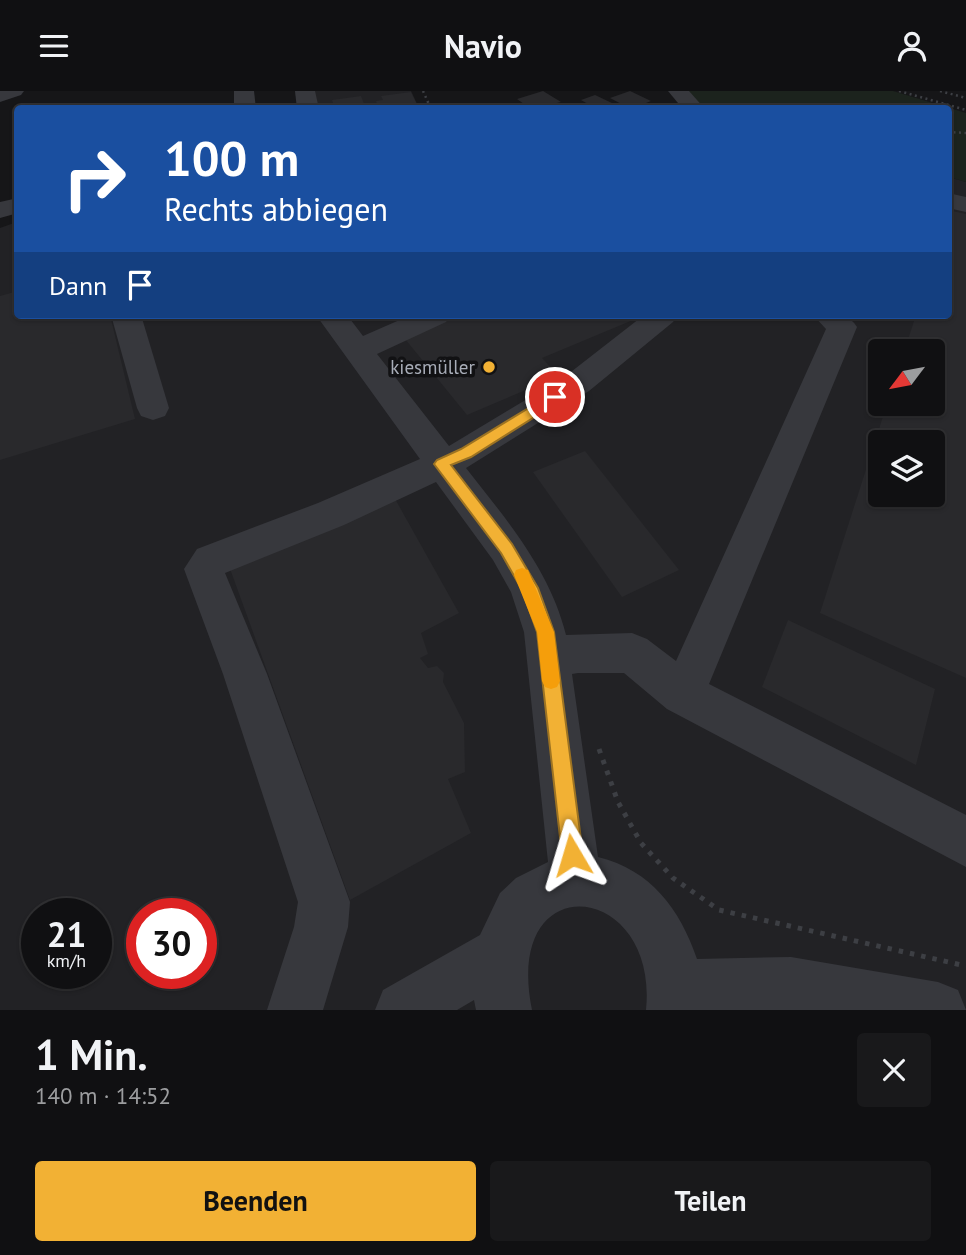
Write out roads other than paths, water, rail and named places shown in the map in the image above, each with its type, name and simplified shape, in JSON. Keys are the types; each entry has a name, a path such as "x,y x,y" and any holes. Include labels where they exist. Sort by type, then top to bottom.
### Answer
{"street":[{"path":"0,96 14,91"},
{"path":"678,91 691,105"},
{"path":"126,319 153,408"},
{"path":"407,319 348,327 442,464 507,549 530,588 545,632 575,879"},
{"path":"295,1010 321,927 324,902 204,569 211,561 331,513 466,453 578,383 658,319"},
{"path":"683,694 842,327 833,319"},
{"path":"548,657 578,653 632,653 683,694 966,842"},
{"path":"504,1010 499,988 501,953 517,914 542,890 575,879 611,885 641,907 667,944 676,998 791,985 938,1010"},
{"path":"403,1010 501,953"}],"place":[{"name":"kiesmüller","path":"489,367"}]}
